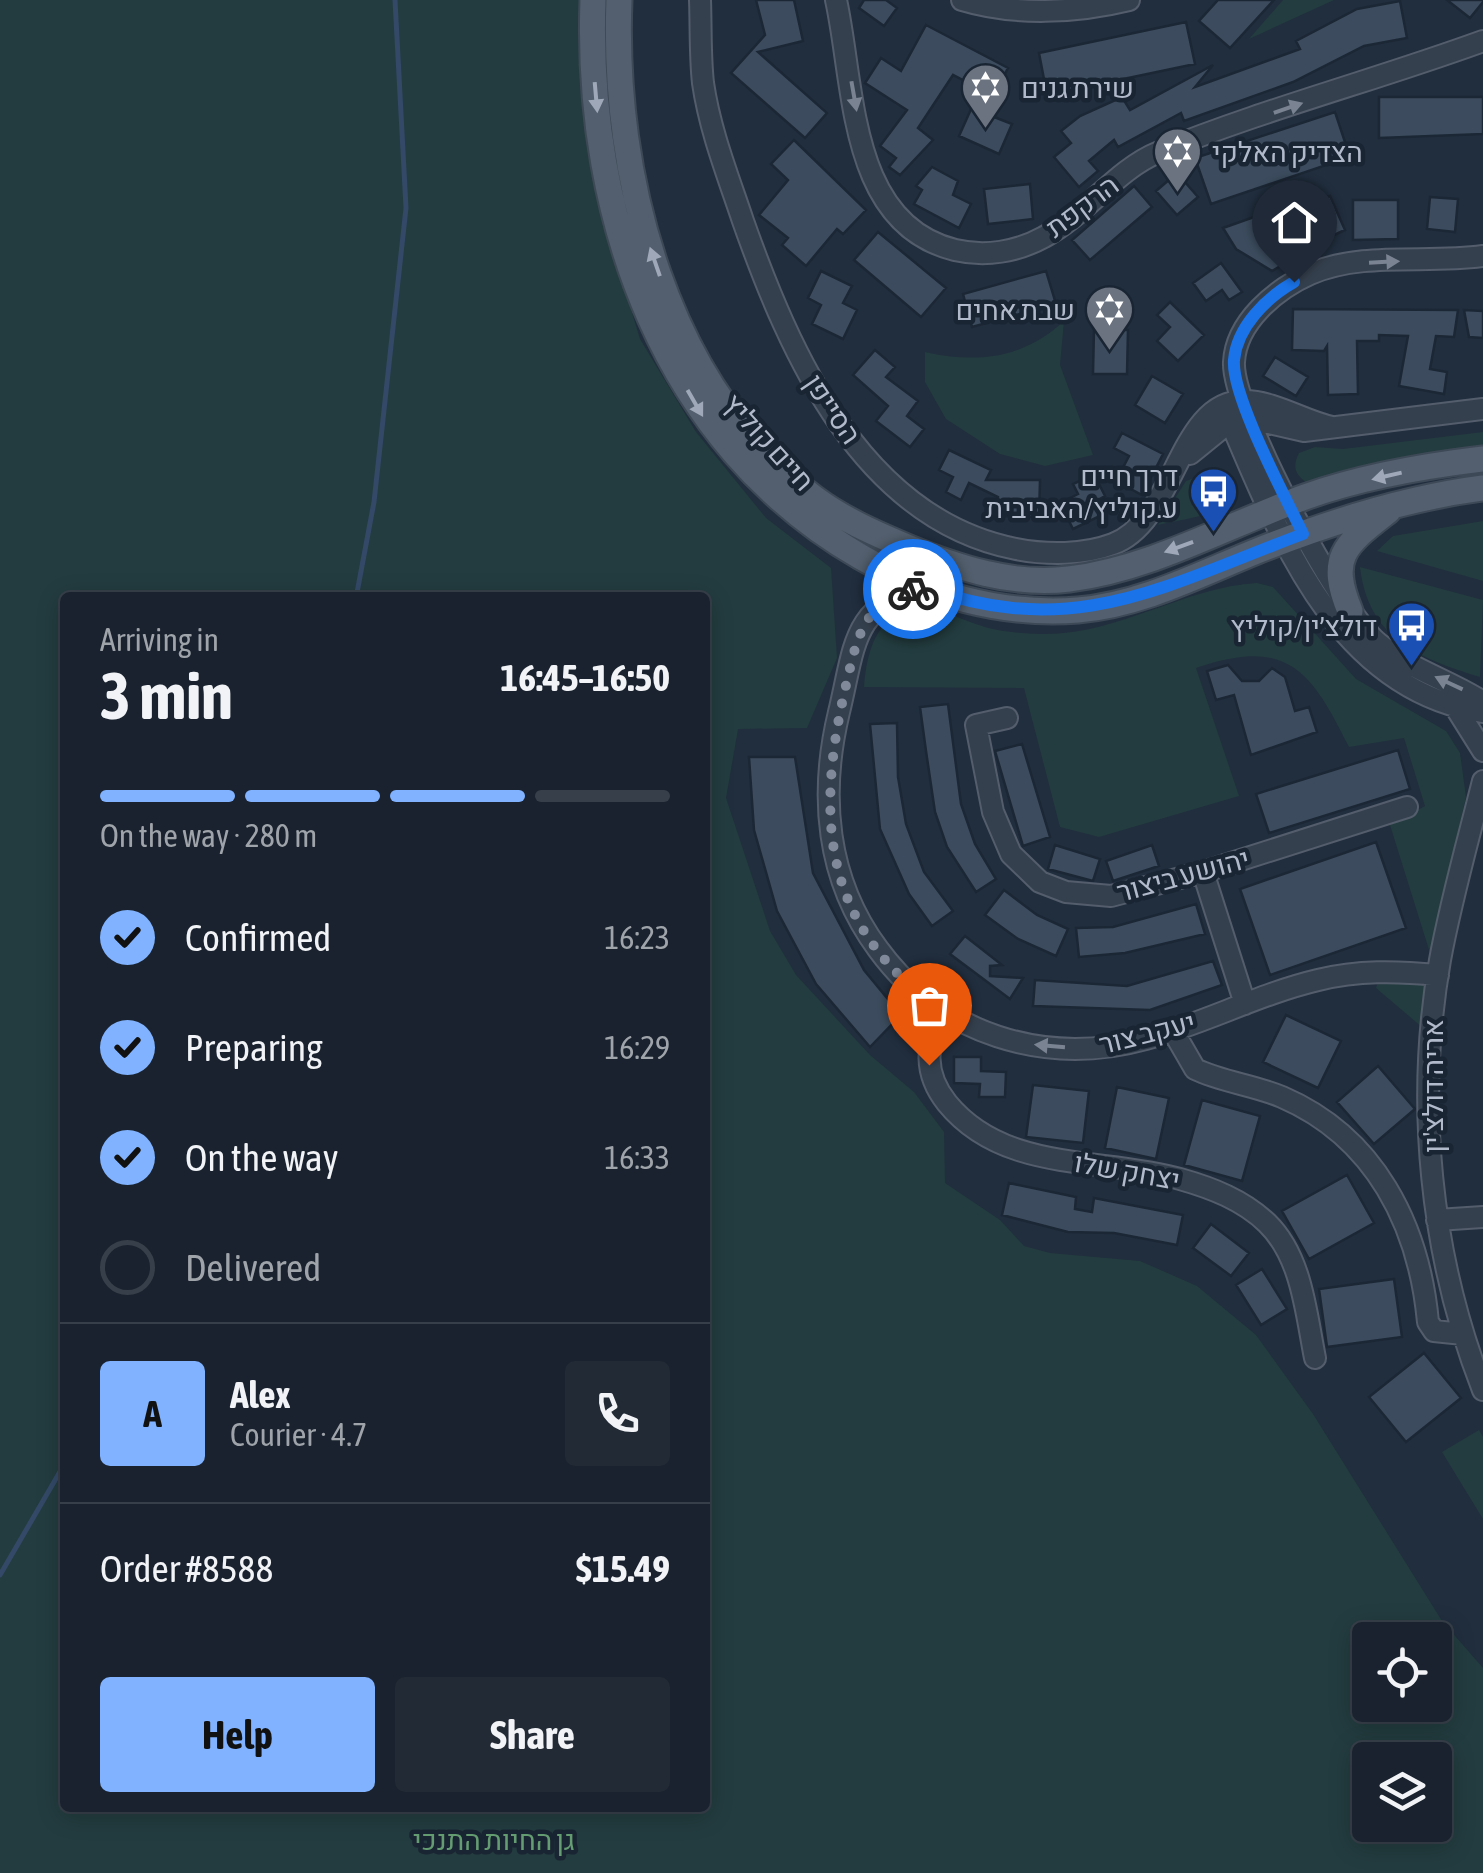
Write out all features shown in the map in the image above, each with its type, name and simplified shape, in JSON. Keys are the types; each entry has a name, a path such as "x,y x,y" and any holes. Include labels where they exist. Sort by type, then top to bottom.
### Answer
{"main road":[{"name":"חיים קוליץ","path":"593,0 597,106 609,188 621,242 662,346 702,416 765,489 830,540 924,587 1016,609 1080,610 1148,594 1293,537 1396,505 1483,488"},
{"name":"חיים קוליץ","path":"619,0 617,41 627,143 646,235 662,282 723,402 783,471 845,519 938,560 982,574 1044,580 1120,567 1279,507 1398,474 1483,458"},
{"path":"1350,611 1338,575 1340,560 1359,534 1396,505"}],"street":[{"name":"הסייפן","path":"700,0 704,86 716,143 767,290 818,390 846,434 886,479 930,513 974,538 1028,551 1085,552 1133,535 1148,522 1203,424 1227,404 1242,414"},
{"name":"הרקפת","path":"836,0 863,149 881,195 906,226 927,240 970,253 1008,250 1047,236 1156,153 1483,41"},
{"path":"962,0 999,9 1042,10 1129,0"},
{"path":"1483,256 1356,264 1311,273 1269,300 1242,333 1234,369 1242,414 1320,602 1363,654 1383,670 1456,708 1483,712"},
{"path":"1242,414 1287,430 1483,409"},
{"path":"1242,414 1275,475 1279,507"},
{"path":"1275,475 1284,445 1322,429"},
{"path":"1293,537 1376,641 1407,663 1483,702"},
{"name":"יעקב צור","path":"924,587 886,598 865,620 831,745 828,819 834,859 865,932 886,960 942,1011 988,1036 1048,1047 1115,1046 1173,1031 1345,974 1438,974"},
{"path":"1456,708 1483,751"},
{"name":"יהושע ביצור","path":"1008,718 976,725 985,783 1011,854 1040,882 1066,892 1111,896 1204,872 1408,808"},
{"name":"אריה דולצ'ין","path":"1483,781 1438,974 1428,1097 1437,1220 1462,1334 1483,1390"},
{"path":"1204,872 1245,1004"},
{"name":"יצחק שלו","path":"942,1011 929,1045 929,1065 935,1087 972,1128 1002,1147 1176,1178 1212,1189 1245,1205 1270,1226 1290,1256 1301,1286 1315,1358"},
{"path":"1173,1031 1195,1069 1277,1094 1304,1107 1348,1140 1388,1186 1409,1229 1428,1322 1434,1330 1462,1334"},
{"path":"1437,1220 1483,1217"}],"green space":[{"name":"גן החיות התנכי","path":"0,0 586,0 601,210 640,339 696,432 766,518 831,568 837,658 807,728 738,729 726,798 770,931 796,975 870,1055 914,1092 944,1132 945,1183 1000,1220 1024,1246 1050,1253 1140,1261 1197,1286 1256,1335 1313,1414 1443,1622 1352,1622 1352,1722 1452,1722 1452,1632 1483,1668 1483,1873 0,1873"},
{"path":"1283,0 1334,0 1249,39"},
{"path":"1064,321 1060,365 1093,455 1045,466 1000,454 946,419 925,382 925,352 963,357 999,355 1033,343"},
{"path":"1483,432 1483,452 1307,483 1296,470 1299,453 1315,447 1343,449"},
{"path":"1220,468 1237,493 1232,501 1202,515 1158,525 1186,481"},
{"path":"1483,521 1483,581 1377,551 1393,536"},
{"path":"1360,567 1483,600 1480,677 1417,653 1385,628 1373,611"},
{"path":"1257,583 1273,587 1356,679 1446,731 1460,753 1466,797 1430,953 1390,825 1425,806 1404,738 1349,747 1322,698 1293,667 1253,656 1196,668 1239,796 1099,837 1060,827 1024,688 864,687 876,636 889,620 909,611 930,609 1009,632 1068,633 1123,620 1203,593"},
{"path":"1379,979 1429,979 1423,1028 1376,988"},
{"path":"1479,1430 1483,1437 1483,1519 1442,1452"}],"building":[{"path":"756,0 794,0 803,41 758,52 827,113 805,138 731,73 765,35"},
{"path":"864,0 886,0 897,8 884,26 859,8"},
{"path":"1218,0 1274,0 1230,48 1199,21"},
{"path":"1447,0 1483,0 1483,2 1470,18"},
{"path":"1400,1 1407,38 1364,46 1293,82 1184,121 1181,113 1118,147 1114,140 1089,161 1098,171 1079,187 1054,157 1071,143 1061,131 1080,116 1122,97 1130,110 1213,65 1195,87 1300,49 1296,41 1357,9"},
{"path":"1186,22 1195,64 1047,95 1039,53"},
{"path":"926,25 1008,68 984,113 1012,124 999,154 959,136 980,89 953,75 918,128 933,140 900,175 889,167 896,158 880,146 907,110 865,83 881,58 901,71"},
{"path":"1379,97 1483,97 1483,134 1379,138"},
{"path":"1335,112 1350,157 1211,204 1195,158"},
{"path":"794,140 866,210 843,234 837,229 806,266 782,245 788,238 759,215 788,180 771,164"},
{"path":"932,167 958,181 953,195 971,204 959,228 914,204 922,190 916,186"},
{"name":"הצדיק האלקי","path":"1177,173 1198,197 1177,215 1156,191"},
{"path":"1030,184 1033,219 988,224 984,189"},
{"path":"1134,186 1152,207 1090,260 1072,240"},
{"path":"1330,196 1345,230 1290,255 1292,259 1272,271 1236,249 1223,228 1268,212 1273,221"},
{"path":"1430,197 1458,199 1455,232 1427,229"},
{"path":"1353,200 1398,200 1398,239 1353,240"},
{"path":"878,232 946,288 921,317 854,260"},
{"path":"1221,263 1242,292 1229,300 1222,290 1206,301 1193,283"},
{"path":"821,271 852,286 843,303 857,310 843,339 812,324 821,305 808,298"},
{"path":"1046,271 1056,304 972,327 963,294"},
{"path":"1170,302 1204,335 1178,361 1157,341 1170,327 1157,315"},
{"path":"1293,309 1458,310 1454,337 1436,336 1430,369 1447,372 1444,394 1399,386 1408,336 1379,335 1379,341 1357,341 1358,394 1328,395 1327,346 1324,351 1292,350"},
{"path":"1464,310 1483,311 1483,338 1469,337"},
{"name":"שבת אחים","path":"1094,329 1128,330 1127,374 1093,374"},
{"path":"875,350 895,367 886,377 918,401 907,416 924,429 910,447 876,421 888,406 853,375"},
{"path":"1275,357 1308,377 1296,396 1263,376"},
{"path":"1152,376 1183,394 1165,423 1135,405"},
{"path":"1122,433 1163,454 1142,495 1116,481 1129,456 1114,448"},
{"path":"949,450 991,470 986,480 1040,480 1039,517 997,516 998,497 969,483 961,500 946,492 953,477 939,470"},
{"path":"1094,474 1105,496 1096,501 1102,515 1073,529 1060,503 1078,494 1073,484"},
{"path":"1228,665 1242,681 1259,681 1272,668 1285,677 1295,711 1309,707 1317,732 1251,755 1234,695 1216,700 1207,671"},
{"path":"948,704 961,804 975,844 996,879 976,892 947,847 935,812 920,707"},
{"path":"897,723 898,777 906,824 924,872 953,911 932,926 909,894 880,829 870,724"},
{"path":"1022,744 1050,837 1023,846 995,751"},
{"path":"1398,750 1410,789 1269,833 1256,794"},
{"path":"749,757 795,757 813,873 864,970 901,1015 870,1047 816,984 777,911 754,830"},
{"path":"1376,842 1406,928 1270,975 1240,889"},
{"path":"1055,845 1100,859 1093,881 1048,869"},
{"path":"1152,845 1159,866 1113,881 1106,861"},
{"path":"1004,890 1037,915 1068,929 1056,956 1018,939 985,915"},
{"path":"1196,904 1205,934 1125,953 1079,957 1076,928 1113,927"},
{"path":"965,936 1002,965 990,966 990,976 1023,978 1010,999 950,954"},
{"path":"1213,961 1222,985 1150,1010 1033,1006 1035,980 1127,986"},
{"path":"1286,1015 1341,1041 1318,1088 1263,1062"},
{"path":"954,1057 981,1057 981,1071 1006,1072 1005,1097 979,1097 980,1084 954,1083"},
{"path":"1378,1066 1415,1109 1374,1144 1337,1102"},
{"path":"1033,1085 1089,1091 1083,1143 1026,1137"},
{"path":"1117,1087 1169,1098 1156,1159 1105,1148"},
{"path":"1202,1100 1260,1116 1242,1181 1184,1165"},
{"path":"1347,1175 1374,1223 1309,1259 1282,1211"},
{"path":"1009,1183 1076,1197 1075,1209 1092,1212 1094,1198 1183,1215 1177,1245 1114,1233 1068,1232 1002,1215"},
{"path":"1211,1224 1249,1253 1231,1276 1193,1248"},
{"path":"1262,1269 1287,1309 1261,1325 1236,1285"},
{"path":"1394,1279 1402,1337 1327,1347 1319,1289"},
{"path":"1424,1353 1461,1398 1406,1442 1369,1397"}],"waterway":[{"path":"357,592 374,502 406,208 395,0"},
{"path":"0,1575 60,1472"}],"way so far":[{"path":"913,589 886,598 865,620 831,745 828,819 834,859 848,900 865,932 886,960 942,1011 932,1030 929,1065"}],"place":[{"name":"שירת גנים","path":"986,130"},
{"name":"הצדיק האלקי","path":"1177,194"},
{"name":"שבת אחים","path":"1110,352"},
{"name":"דרך חיים ע.קוליץ/האביבית","path":"1213,534"},
{"name":"דולצ׳ין/קוליץ","path":"1412,668"}],"route":[{"path":"913,589 924,587 948,596 1016,609 1080,610 1148,594 1303,534 1278,482 1234,369 1236,349 1253,317 1294,282"}]}
